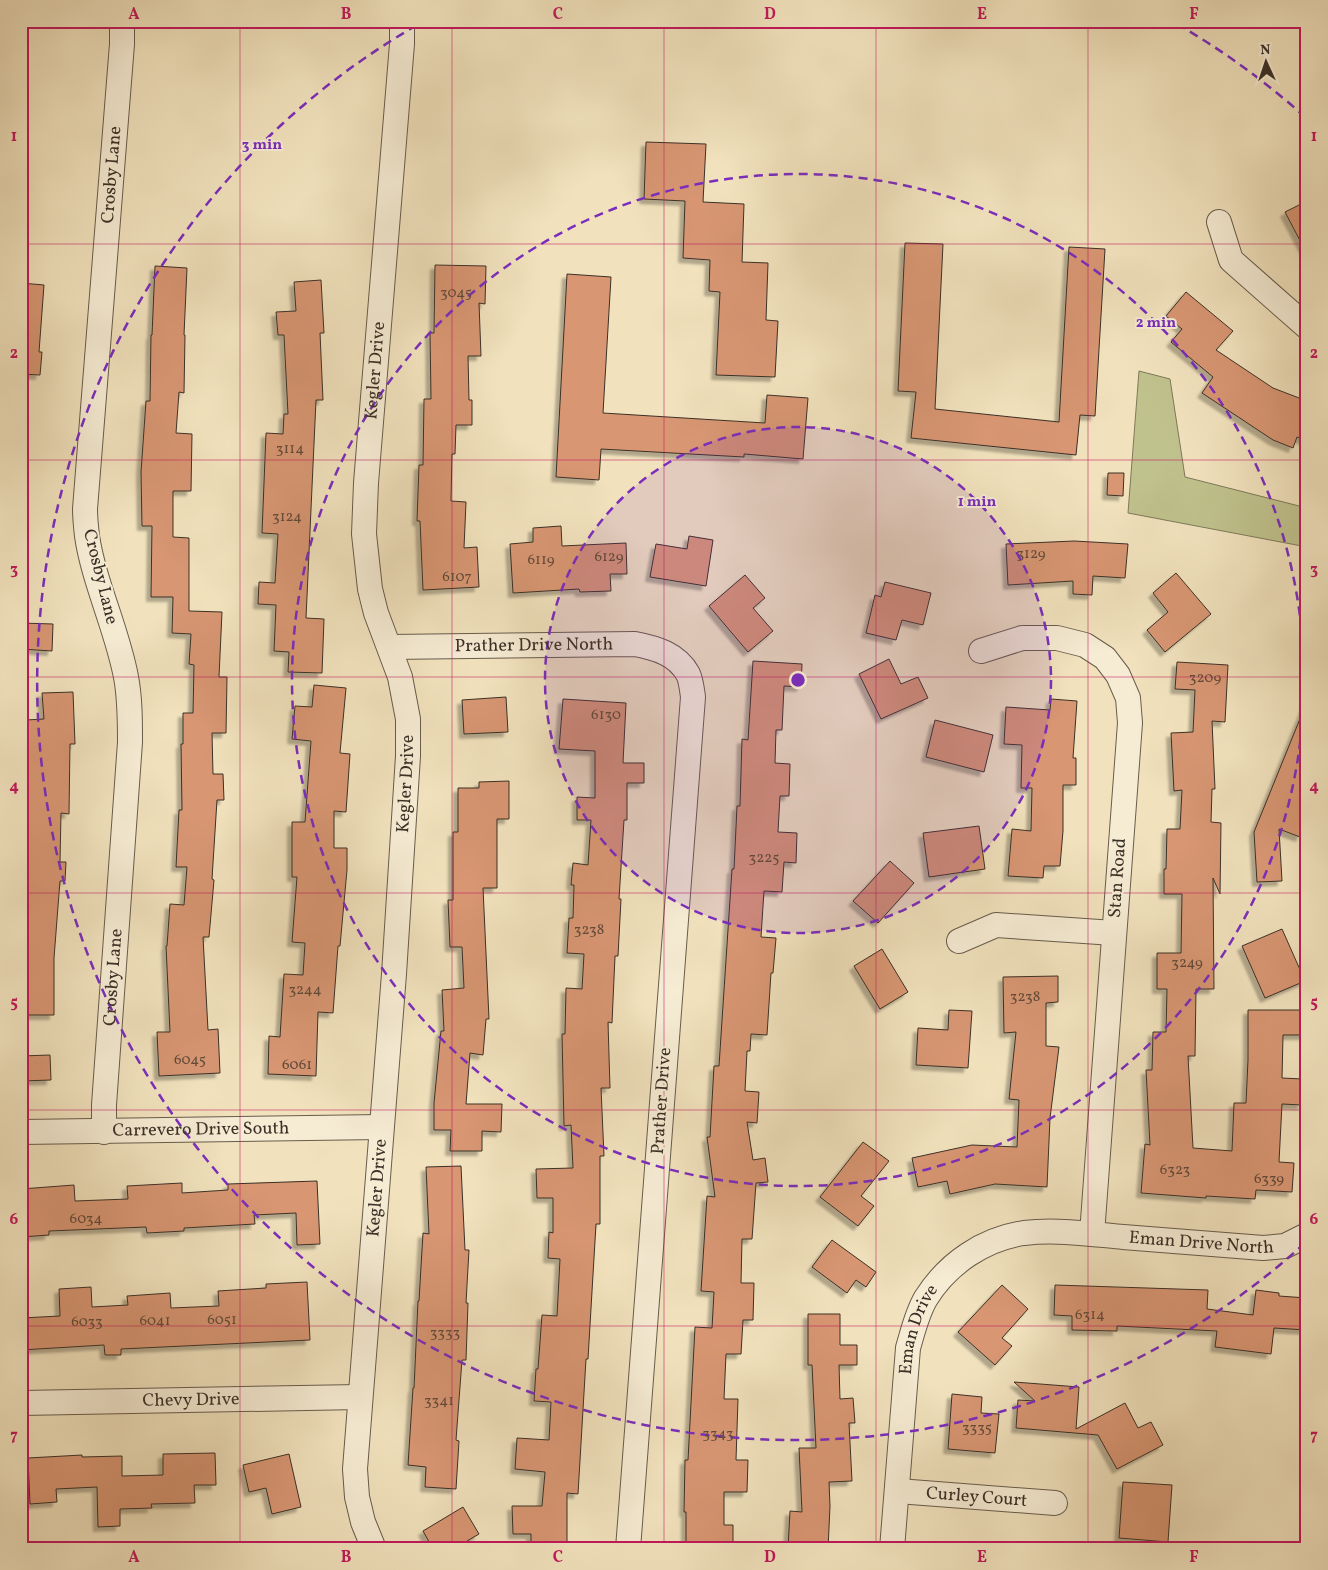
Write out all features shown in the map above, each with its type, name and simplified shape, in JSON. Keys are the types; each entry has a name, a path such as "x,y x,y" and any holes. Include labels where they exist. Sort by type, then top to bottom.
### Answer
{"street":[{"name":"Crosby Lane","path":"104,1132 130,742 130,709 126,678 119,649 89,543 85,509 122,44 122,21"},
{"name":"Kegler Drive","path":"374,1549 363,1522 357,1497 355,1468 395,964 408,756 408,719 400,677 376,613 370,589 364,534 366,483 402,44 402,21"},
{"path":"1219,222 1231,260 1307,327"},
{"name":"Stan Road","path":"981,651 1022,638 1057,638 1085,645 1105,658 1118,676 1128,698 1130,723 1092,1234"},
{"name":"Prather Drive North","path":"390,647 636,644 656,648 675,658"},
{"name":"Prather Drive","path":"628,1549 693,697 688,675 675,658"},
{"path":"960,941 996,925 1114,933"},
{"name":"Carrevero Drive South","path":"21,1132 381,1127"},
{"name":"Eman Drive","path":"892,1549 908,1348 916,1321 926,1299 940,1279 956,1264 976,1249 1000,1238 1026,1233 1092,1234"},
{"name":"Eman Drive North","path":"1092,1234 1263,1248 1285,1246 1307,1235"},
{"name":"Chevy Drive","path":"21,1403 360,1397"},
{"name":"Curley Court","path":"898,1491 1055,1503"}],"green space":[{"path":"1139,371 1170,379 1185,477 1307,508 1307,547 1128,513"}],"building":[{"path":"646,142 706,144 703,202 744,204 742,262 768,263 766,320 778,321 775,377 716,375 720,292 709,291 710,260 683,258 685,201 644,199"},
{"path":"1307,201 1307,254 1285,212"},
{"path":"905,243 943,244 935,409 1059,422 1069,247 1105,249 1095,416 1080,415 1076,455 911,438 916,392 898,391"},
{"path":"435,265 486,266 485,304 479,303 481,356 468,356 469,400 472,400 472,425 456,425 455,454 452,454 451,501 466,502 464,548 477,547 479,587 423,590 420,521 417,521 419,465 423,465 424,399 431,399 430,333 434,333"},
{"path":"155,266 187,268 184,393 179,392 176,433 192,434 191,491 173,491 173,537 189,538 189,611 222,612 219,677 227,677 226,733 212,733 213,774 223,774 224,800 217,800 212,879 214,880 209,937 203,937 208,1030 218,1029 220,1073 159,1076 157,1032 170,1032 166,946 170,904 184,905 187,867 176,867 179,810 182,810 181,744 183,744 183,713 193,713 194,665 189,664 191,634 172,633 173,597 151,597 152,526 142,526 141,472 146,401 150,401"},
{"path":"567,274 611,277 603,413 765,423 767,395 808,398 803,459 744,454 744,457 601,449 599,480 556,477"},
{"path":"321,280 324,333 320,333 323,400 316,400 306,618 324,619 322,673 288,672 289,652 274,651 276,605 258,604 259,582 275,583 278,534 262,533 266,433 283,434 284,414 288,414 284,335 278,335 276,312 296,311 294,282"},
{"path":"21,283 44,285 39,352 42,352 40,375 21,374"},
{"path":"1186,292 1233,331 1216,350 1273,388 1307,401 1307,441 1297,437 1293,448 1273,440 1202,393 1213,377 1171,342 1182,329 1166,316"},
{"path":"1108,473 1124,473 1123,496 1107,495"},
{"path":"561,526 562,546 626,543 627,574 610,574 611,591 580,592 579,589 513,593 510,544 533,542 533,528"},
{"path":"689,536 713,540 706,586 650,577 656,544 687,549"},
{"path":"1074,541 1128,544 1125,578 1093,576 1092,595 1073,594 1073,581 1008,585 1006,544"},
{"path":"1176,573 1211,614 1165,652 1147,630 1168,612 1153,593"},
{"path":"745,575 765,598 753,608 773,631 748,652 709,606"},
{"path":"885,582 931,593 923,625 902,620 896,640 866,633 875,595 881,597"},
{"path":"21,623 53,624 52,651 21,649"},
{"path":"889,659 901,684 918,677 928,698 881,719 859,674"},
{"path":"753,661 802,664 801,687 784,686 782,730 776,730 775,763 790,764 789,796 780,796 778,832 797,833 796,863 784,862 782,892 764,891 761,937 776,938 773,973 771,973 767,1035 751,1034 750,1051 747,1051 745,1091 759,1092 757,1123 747,1122 753,1160 765,1158 768,1182 756,1183 752,1239 742,1239 741,1283 754,1283 753,1320 743,1320 741,1354 726,1354 724,1399 738,1399 736,1460 748,1460 747,1492 724,1492 724,1525 733,1525 733,1549 686,1549 686,1512 684,1512 685,1460 688,1460 695,1327 712,1328 714,1292 701,1291 707,1196 715,1197 707,1137 710,1137 714,1066 719,1066 737,806 740,806 742,739 748,740"},
{"path":"1177,662 1228,665 1225,722 1212,721 1215,789 1212,789 1211,822 1221,823 1220,894 1213,878 1214,989 1196,989 1195,1056 1188,1056 1193,1148 1232,1151 1234,1103 1246,1103 1248,1010 1306,1010 1306,1035 1283,1035 1282,1078 1303,1079 1302,1105 1282,1104 1279,1162 1294,1163 1292,1192 1256,1190 1255,1199 1206,1196 1206,1198 1141,1193 1145,1144 1150,1145 1146,1070 1152,1070 1153,1032 1166,1032 1167,989 1157,989 1157,953 1181,953 1182,894 1164,894 1167,829 1180,829 1182,790 1174,791 1171,733 1193,732 1195,690 1175,689"},
{"path":"314,685 346,688 340,753 350,754 346,812 334,811 334,848 347,848 347,870 340,946 338,946 333,1013 318,1012 316,1076 268,1074 269,1036 280,1037 284,974 303,975 305,943 292,942 297,877 292,877 292,822 305,822 311,741 292,739 295,706 312,707"},
{"path":"73,692 75,744 70,744 69,814 61,813 60,862 66,862 65,881 60,881 54,958 54,1015 21,1015 21,982 24,981 24,950 21,950 21,756 28,756 26,720 44,719 42,693"},
{"path":"506,697 508,732 464,734 462,700"},
{"path":"563,699 626,703 623,763 644,763 644,783 627,783 627,820 624,820 619,899 621,899 618,956 615,956 612,1023 608,1022 610,1088 601,1088 604,1156 600,1156 600,1224 596,1224 578,1494 567,1493 567,1549 531,1549 531,1534 513,1534 512,1506 542,1506 545,1472 515,1469 517,1438 549,1440 551,1402 534,1401 542,1315 557,1316 560,1259 548,1258 549,1232 553,1233 553,1198 537,1198 536,1169 573,1168 571,1125 564,1126 562,1034 565,1034 566,988 582,989 584,954 567,953 569,918 573,918 574,885 571,885 573,863 588,865 591,820 577,820 577,797 595,798 595,751 559,749"},
{"path":"1051,699 1077,701 1073,758 1076,758 1076,785 1063,785 1063,831 1060,866 1044,866 1043,878 1008,876 1012,829 1031,831 1032,788 1021,788 1022,745 1004,744 1006,707 1050,710"},
{"path":"1306,704 1307,821 1300,837 1279,829 1282,881 1257,882 1254,832"},
{"path":"935,720 993,735 984,772 926,757"},
{"path":"509,781 509,819 497,819 497,888 483,888 489,1019 486,1019 483,1055 470,1053 466,1104 502,1104 501,1132 482,1131 482,1151 450,1151 451,1130 434,1130 434,1103 441,1031 444,1031 442,990 464,988 462,947 450,947 448,900 453,900 453,832 458,832 458,788 479,788 479,782"},
{"path":"979,826 985,869 929,877 923,833"},
{"path":"890,861 914,883 878,923 853,901"},
{"path":"1282,929 1305,981 1265,998 1242,946"},
{"path":"882,949 908,992 880,1009 854,966"},
{"path":"1058,976 1058,1002 1046,1003 1046,1046 1059,1047 1050,1118 1047,1187 995,1184 950,1194 947,1181 918,1187 912,1158 972,1145 1017,1147 1019,1100 1009,1099 1016,1032 1004,1033 1003,977"},
{"path":"949,1010 972,1011 968,1068 916,1065 918,1028 948,1030"},
{"path":"50,1055 51,1080 21,1081 21,1056"},
{"path":"863,1142 889,1161 861,1196 874,1206 858,1226 820,1197"},
{"path":"461,1166 465,1250 469,1250 466,1303 468,1303 466,1360 462,1360 456,1440 459,1441 456,1489 425,1487 426,1467 408,1465 423,1233 429,1234 426,1167"},
{"path":"317,1181 320,1244 297,1245 296,1213 254,1215 255,1224 184,1228 184,1231 147,1233 146,1227 49,1231 49,1235 21,1237 21,1189 74,1185 75,1201 128,1199 127,1186 182,1183 182,1193 228,1190 228,1184"},
{"path":"832,1240 876,1272 866,1287 856,1280 847,1293 812,1267"},
{"path":"307,1282 310,1340 121,1349 121,1355 105,1355 104,1345 21,1350 21,1318 60,1316 59,1289 91,1287 92,1307 128,1305 127,1296 170,1293 171,1308 219,1306 218,1291 266,1288 266,1284"},
{"path":"1002,1285 1028,1309 1002,1338 1012,1346 995,1365 958,1332"},
{"path":"1055,1285 1208,1290 1207,1309 1253,1315 1256,1290 1279,1293 1279,1296 1307,1298 1307,1330 1274,1328 1271,1354 1215,1347 1217,1331 1117,1326 1117,1331 1072,1330 1072,1316 1054,1315"},
{"path":"808,1314 840,1314 840,1345 857,1345 857,1365 839,1365 840,1399 853,1398 855,1423 849,1423 852,1481 829,1482 828,1549 788,1549 790,1511 802,1512 799,1448 816,1448 812,1365 808,1365"},
{"path":"1014,1382 1079,1387 1076,1429 1125,1403 1138,1428 1151,1422 1163,1445 1117,1469 1098,1435 1016,1428 1018,1400 1035,1401"},
{"path":"952,1394 982,1397 981,1413 999,1414 995,1453 948,1449"},
{"path":"215,1453 216,1485 194,1485 195,1503 151,1504 152,1508 120,1509 120,1526 98,1527 97,1487 56,1489 57,1502 30,1504 28,1458 82,1455 82,1457 122,1456 122,1476 163,1475 163,1454"},
{"path":"289,1454 301,1507 272,1514 266,1488 249,1492 243,1465"},
{"path":"1123,1482 1172,1485 1168,1542 1119,1538"},
{"path":"463,1507 479,1534 467,1541 472,1549 433,1549 423,1531"}]}
